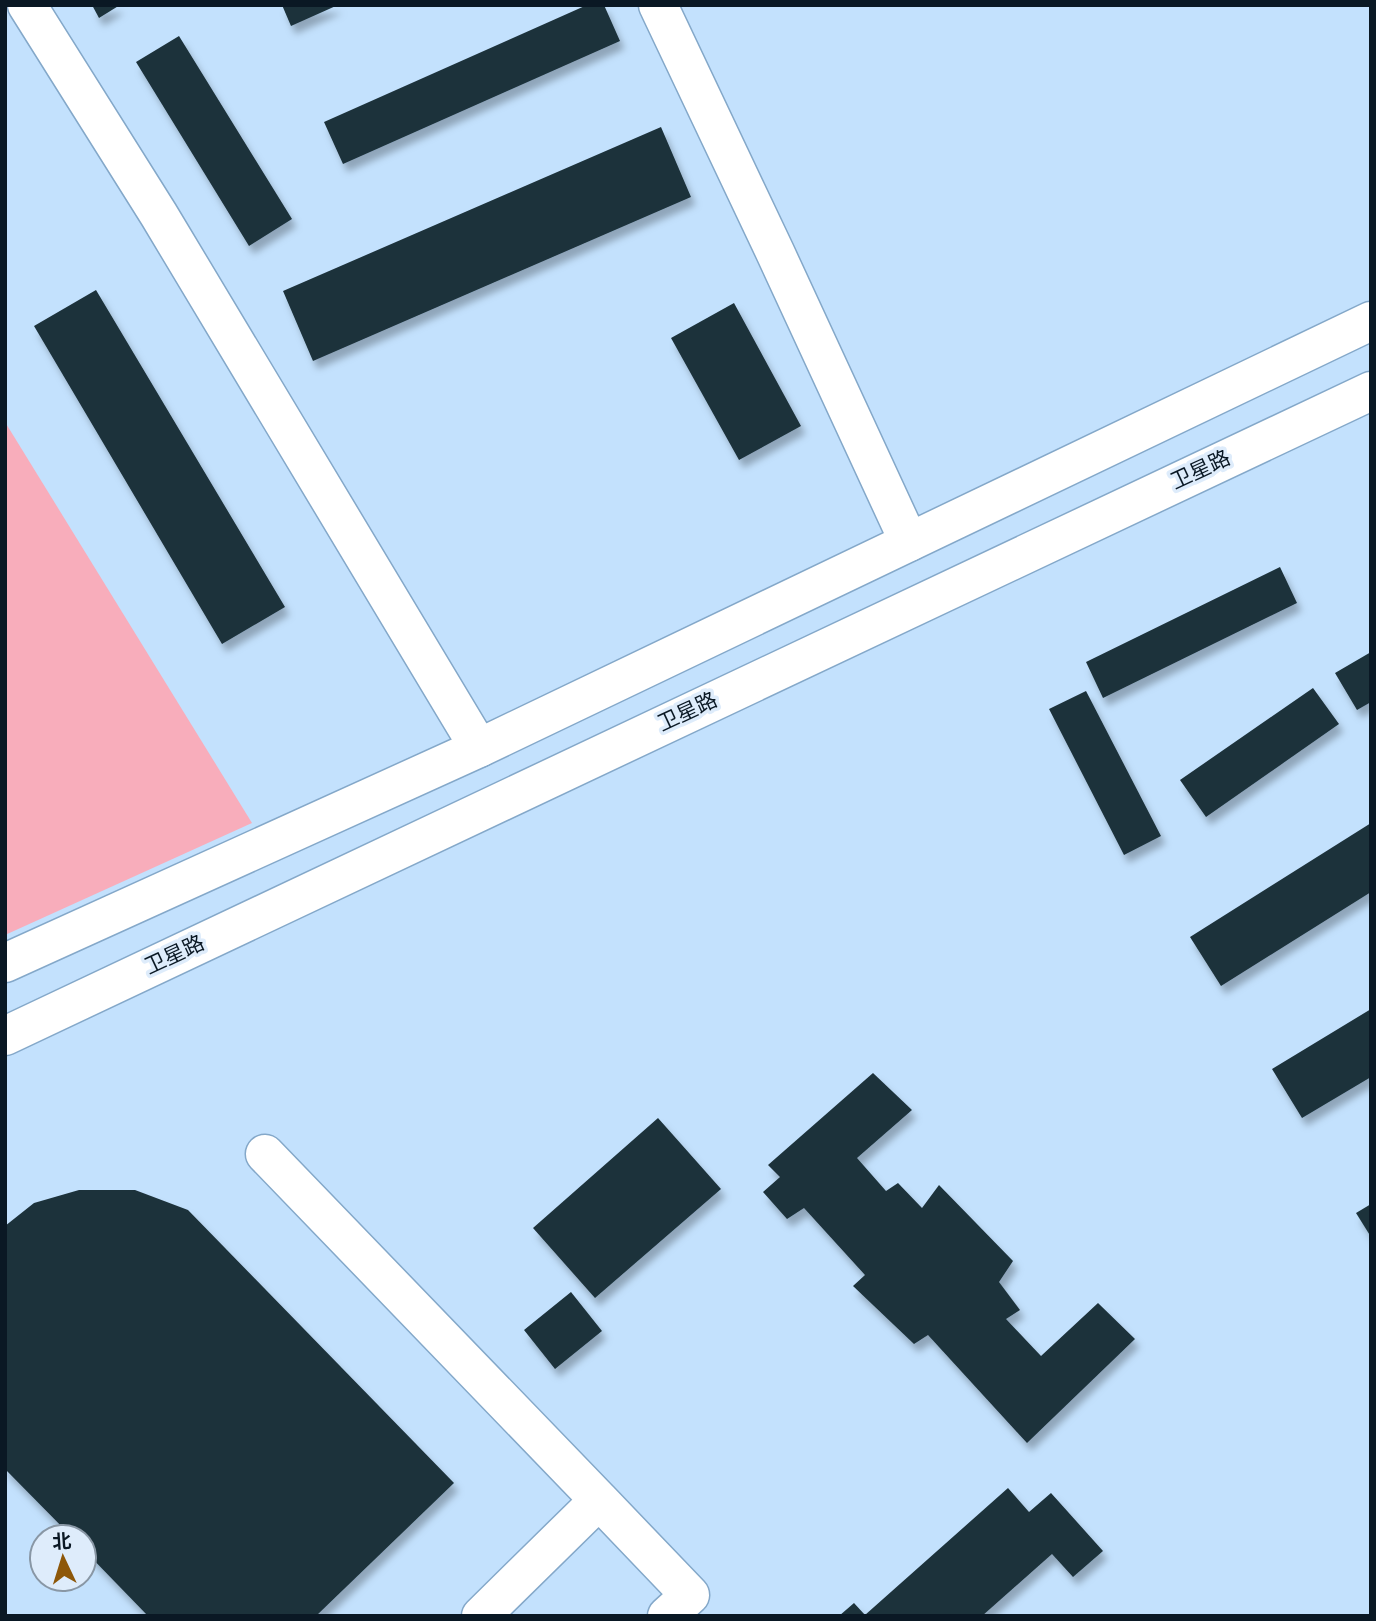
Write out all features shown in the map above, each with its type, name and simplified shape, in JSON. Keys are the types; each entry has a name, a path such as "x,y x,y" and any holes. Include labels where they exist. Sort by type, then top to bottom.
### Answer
{"main road":[{"path":"27,5 159,215 479,748"},
{"path":"657,5 909,542"},
{"path":"5,963 479,748 1371,321"},
{"name":"卫星路","path":"5,1036 1371,391"},
{"path":"265,1154 600,1500 689,1609"},
{"path":"481,1616 600,1500"}],"shaded area":[{"path":"5,422 252,823 5,935"}],"building":[{"path":"92,5 120,5 99,18"},
{"path":"282,5 338,5 291,26"},
{"path":"587,5 604,5 620,41 343,164 324,122"},
{"path":"179,36 292,219 249,246 136,62"},
{"path":"661,127 691,197 313,361 283,291"},
{"path":"96,290 285,607 222,644 34,326"},
{"path":"734,303 801,426 739,460 671,338"},
{"path":"1280,567 1297,603 1103,698 1086,662"},
{"path":"1371,652 1371,702 1357,710 1335,673"},
{"path":"1313,688 1339,724 1206,817 1180,780"},
{"path":"1086,691 1161,836 1124,855 1049,709"},
{"path":"1371,823 1371,892 1221,986 1190,937"},
{"path":"1371,1009 1371,1077 1302,1118 1272,1069"},
{"path":"873,1073 912,1110 857,1158 886,1191 898,1183 922,1208 939,1185 1013,1261 999,1282 1020,1310 1006,1319 1041,1356 1098,1303 1135,1339 1027,1443 928,1335 914,1344 853,1286 865,1275 804,1208 787,1219 763,1192 780,1177 768,1165"},
{"path":"658,1118 721,1189 595,1298 533,1228"},
{"path":"79,1190 135,1190 188,1210 454,1483 316,1616 148,1616 98,1564 98,1523 58,1523 5,1469 5,1226 34,1203"},
{"path":"1371,1204 1371,1237 1356,1213"},
{"path":"571,1292 602,1331 555,1369 524,1330"},
{"path":"1008,1488 1029,1512 1051,1493 1103,1551 1073,1577 1052,1554 982,1616 839,1616 854,1603 865,1615"}]}
